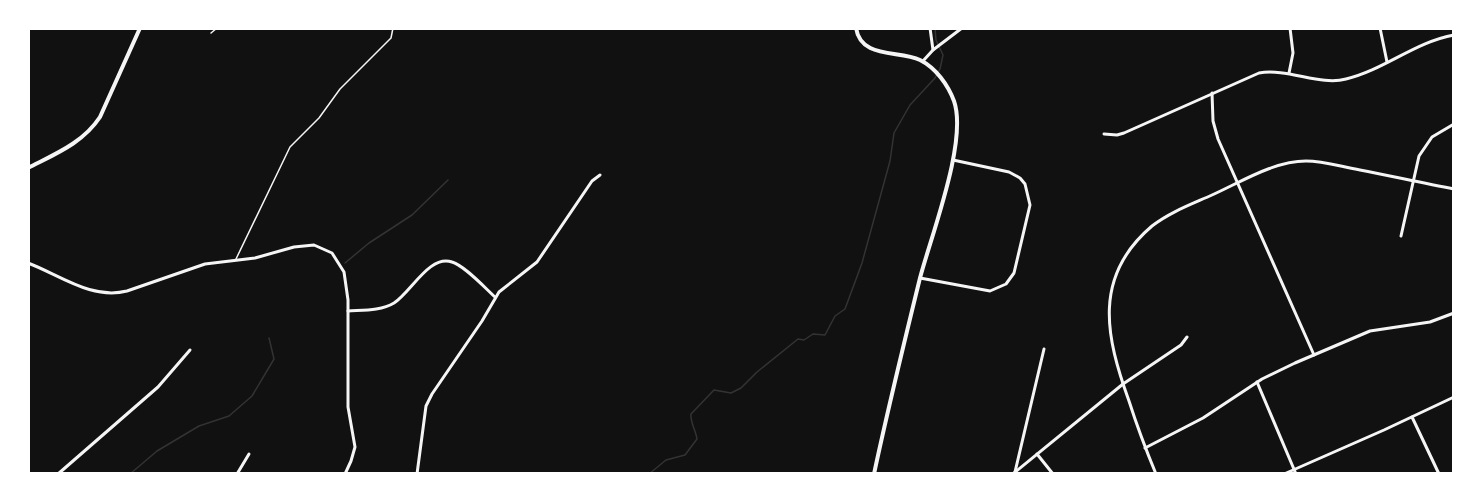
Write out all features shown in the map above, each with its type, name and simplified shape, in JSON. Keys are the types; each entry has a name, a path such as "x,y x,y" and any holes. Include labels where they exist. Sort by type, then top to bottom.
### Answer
{"street":[{"path":"28,168 80,140 94,126 140,28"},
{"path":"856,28 859,39 867,47 922,61 936,72 954,100 958,117 953,160 920,278 874,474"},
{"path":"930,28 934,49"},
{"path":"922,61 962,28"},
{"path":"1289,74 1293,53 1290,28"},
{"path":"1380,28 1388,62"},
{"path":"1104,134 1124,133 1259,73 1275,72 1342,80 1388,62 1436,39 1454,35"},
{"path":"1212,93 1215,131 1314,355"},
{"path":"1401,236 1416,164 1423,147 1437,133 1454,124"},
{"path":"920,278 990,291 1006,284 1014,273 1030,208 1030,197 1025,184 1009,172 953,160"},
{"path":"1156,474 1114,357 1108,324 1111,291 1122,262 1139,239 1161,219 1238,183 1278,166 1309,161 1454,189"},
{"path":"417,474 423,422 429,399 482,321 495,297 504,286 537,262 592,181 600,175"},
{"path":"28,263 79,286 96,292 113,294 205,264 255,258 308,244 321,246 332,253 342,269 348,311 348,398 355,447 345,474"},
{"path":"348,311 380,308 394,303 431,266 445,260 456,263 495,297"},
{"path":"1145,448 1203,418 1257,382 1314,355 1370,331 1430,322 1454,313"},
{"path":"1014,473 1123,384 1181,345 1187,337"},
{"path":"1014,473 1044,349"},
{"path":"58,474 158,387 190,350"},
{"path":"1257,382 1296,474"},
{"path":"1284,474 1454,397"},
{"path":"1412,417 1439,474"},
{"path":"237,474 249,454"},
{"path":"1037,454 1053,474"}],"lane":[{"path":"211,33 217,28"},
{"path":"236,260 290,147 324,113 340,89 391,38 393,28"}],"waterway":[{"path":"649,474 666,460 685,455 697,439 691,414 714,390 731,393 741,388 798,339 804,340 813,334 825,335 835,316 845,309 862,263 890,161 894,133 910,105 935,78 940,69 943,55 936,40 935,28"},
{"path":"345,263 369,243 412,215 448,180"},
{"path":"130,474 157,451 199,426 229,416 252,396 274,359 269,338"}]}
